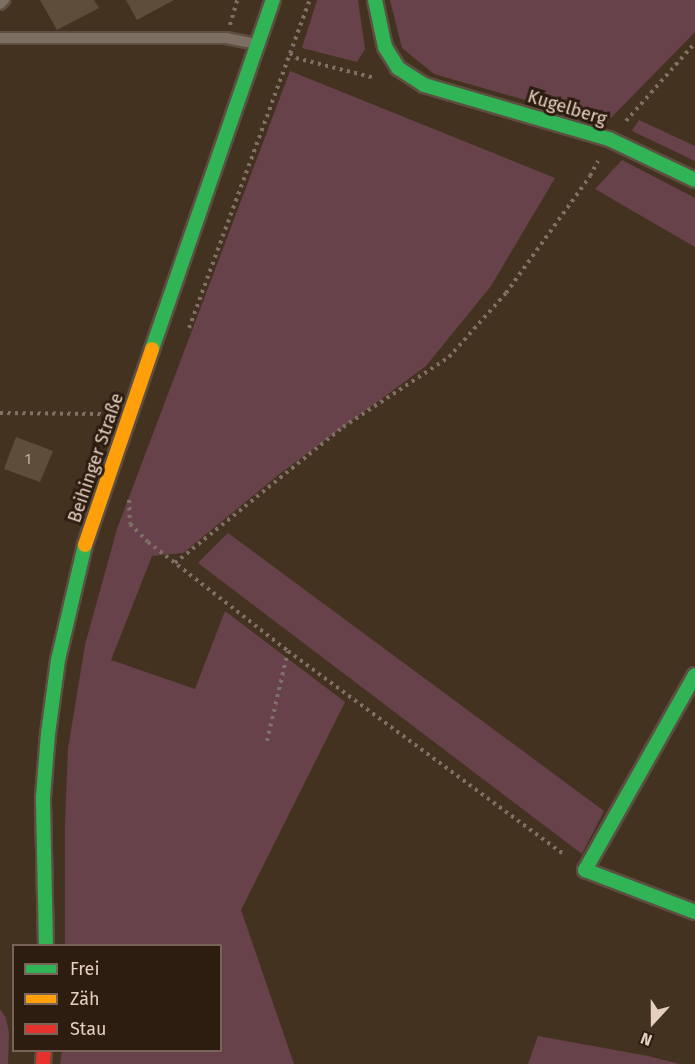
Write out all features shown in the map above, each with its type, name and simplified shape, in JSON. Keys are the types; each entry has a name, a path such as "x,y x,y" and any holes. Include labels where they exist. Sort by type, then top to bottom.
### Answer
{"main road":[{"name":"Beihinger Straße","path":"46,944 43,797 58,660 84,548 273,0"},
{"name":"Kugelberg","path":"375,0 381,16 385,47 398,68 424,85 609,139 695,180"},
{"path":"695,675 585,870 695,912"}],"lane":[{"path":"0,4 4,0"},
{"path":"0,38 226,38 258,44"}],"path":[{"path":"226,38 237,0"},
{"path":"185,339 310,0"},
{"path":"175,563 343,427 449,357 506,292 590,176 609,139 695,43"},
{"path":"290,53 296,58 316,64 358,76 380,79"},
{"path":"0,413 129,414"},
{"path":"122,511 128,493 130,524 148,542 288,651 585,870"},
{"path":"267,741 288,651"}],"shaded area":[{"path":"317,0 358,0 365,49 357,62 302,48"},
{"path":"390,0 695,0 695,32 606,123 434,74 402,48"},
{"path":"290,71 555,178 491,286 426,366 282,472 183,553 152,556 111,660 195,689 225,611 345,702 241,910 294,1064 60,1064 62,1052 222,1052 222,944 65,944 65,824 68,749 85,645 117,529"},
{"path":"639,120 695,146 695,161 632,131"},
{"path":"622,160 695,198 695,247 595,189"},
{"path":"228,533 604,811 582,854 198,563"},
{"path":"0,1009 6,1018 9,1033 8,1064 0,1064"},
{"path":"538,1036 648,1056 680,1064 528,1064"}],"building":[{"path":"40,0 94,0 99,8 57,30"},
{"path":"126,0 174,0 137,20"},
{"path":"16,437 53,451 40,482 4,469"}],"traffic: fast":[{"path":"152,349 273,0"},
{"path":"375,0 385,47 398,68 424,85 609,139 695,180"},
{"path":"46,944 43,797 48,734 58,660 85,545"},
{"path":"695,675 585,870 695,912"}],"traffic: slow":[{"path":"85,545 152,349"}],"traffic: jam":[{"path":"43,1064 44,1052"}]}
